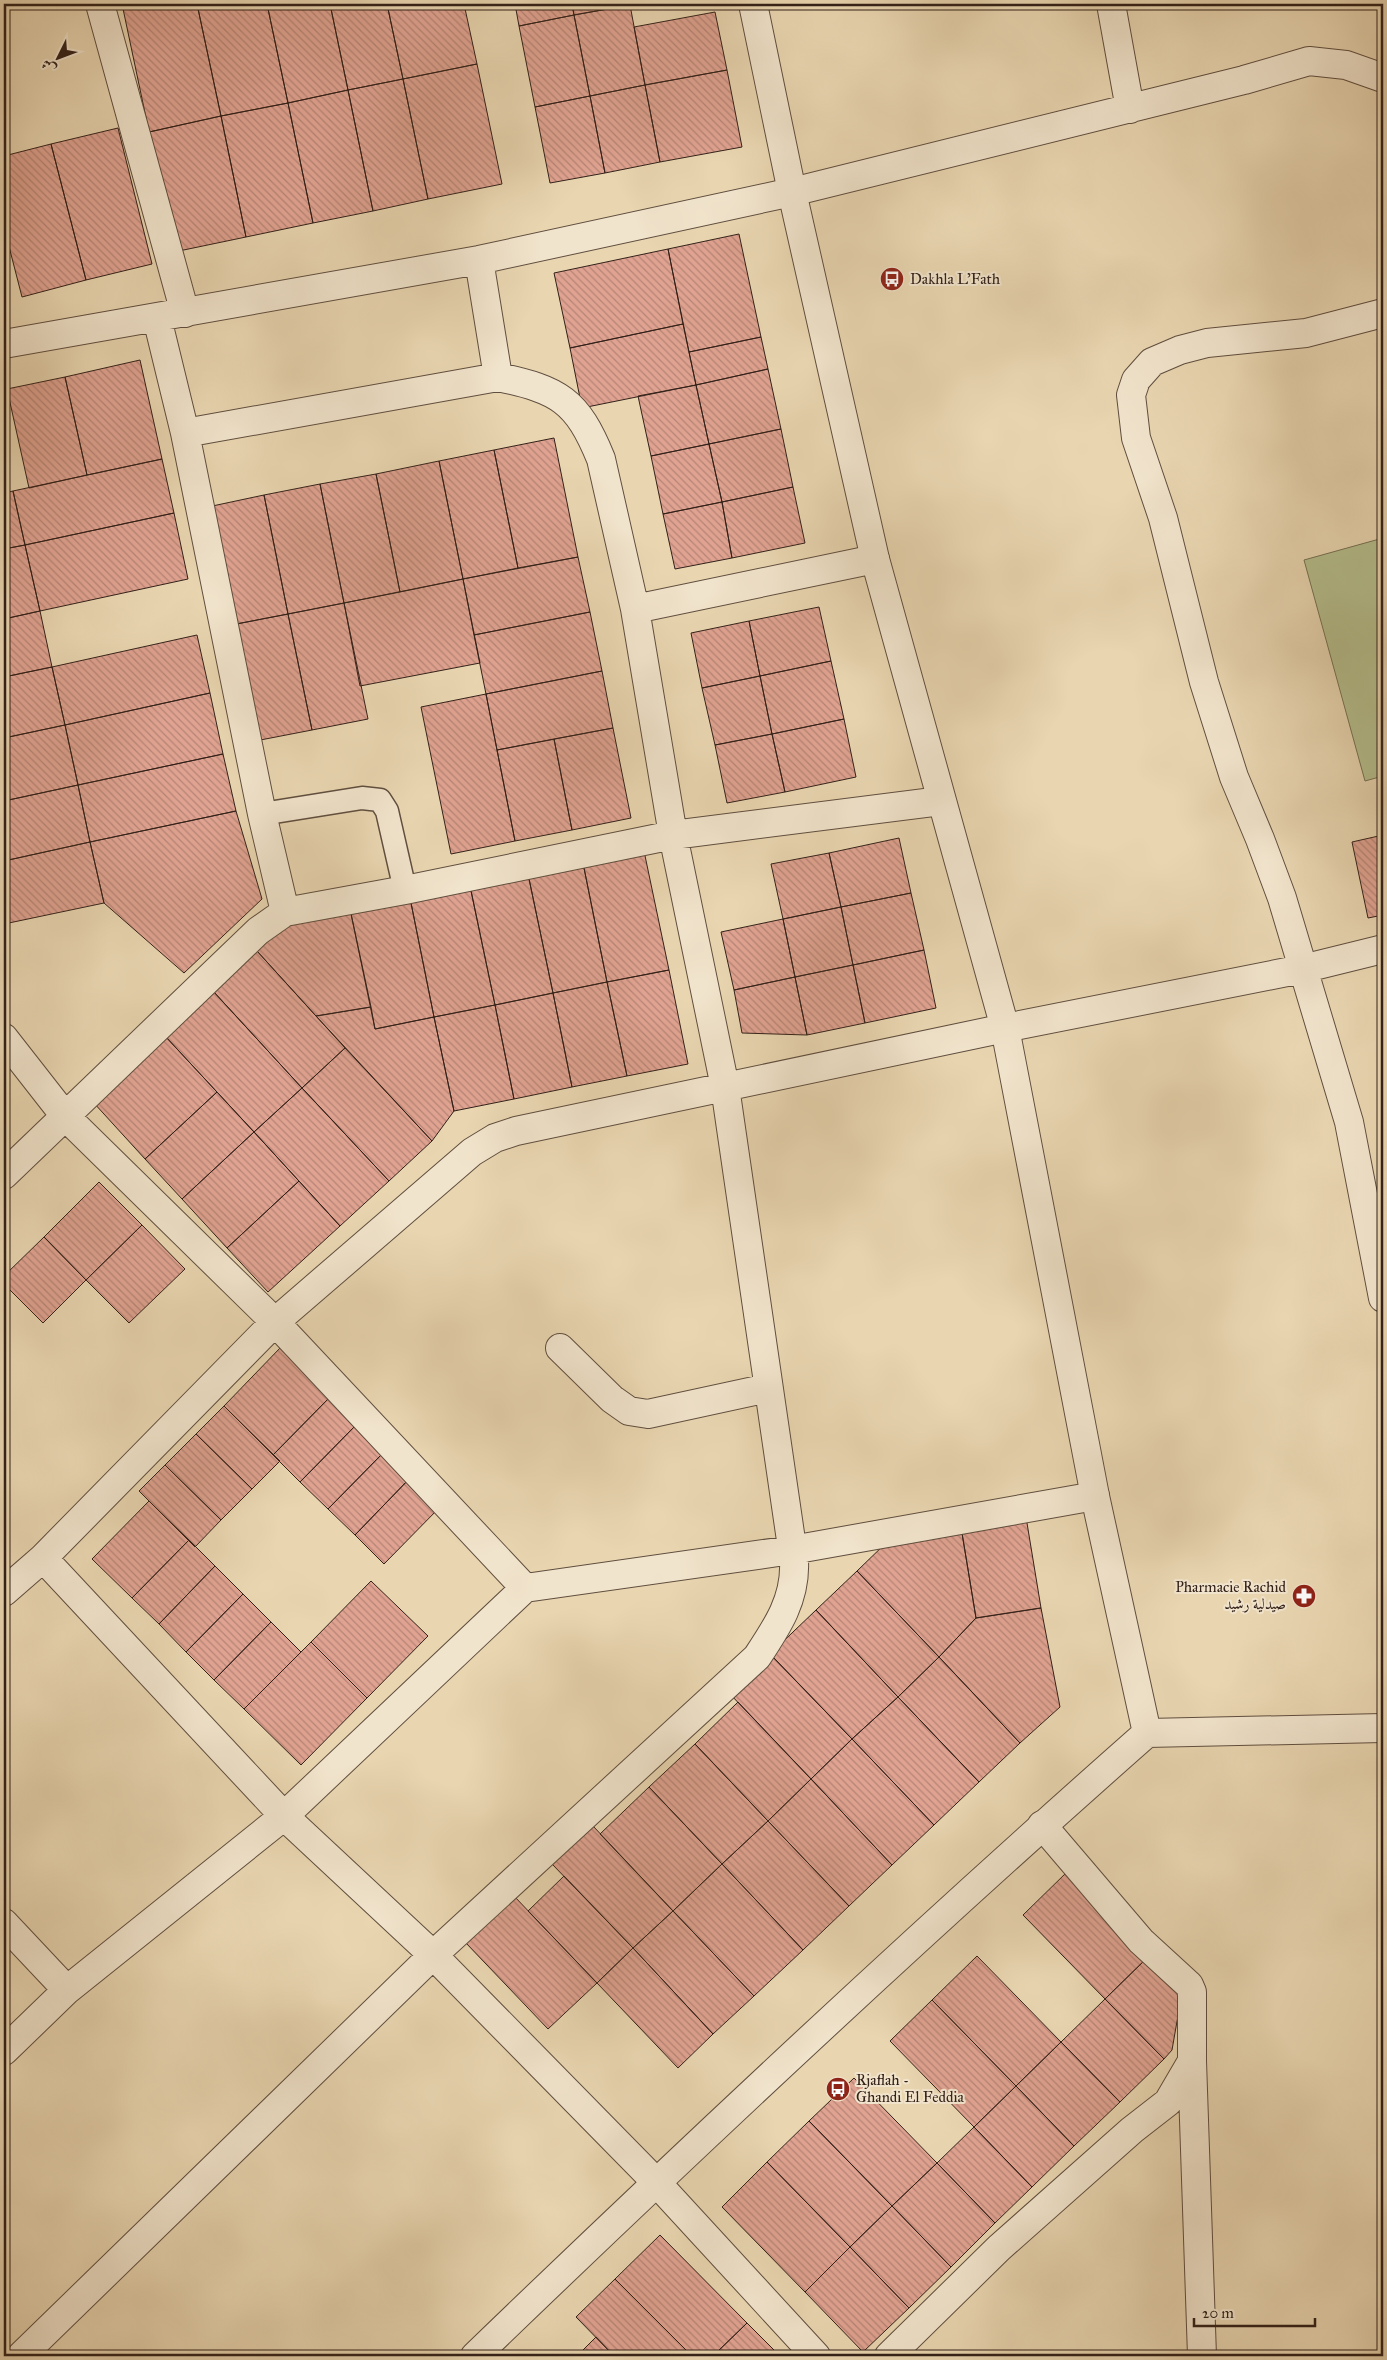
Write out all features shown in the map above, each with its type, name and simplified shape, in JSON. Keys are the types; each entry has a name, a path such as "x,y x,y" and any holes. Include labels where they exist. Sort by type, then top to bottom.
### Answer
{"street":[{"path":"100,4 185,313"},
{"path":"753,4 792,192 875,559 940,801 1005,1028 1095,1496 1147,1733"},
{"path":"1111,4 1130,109"},
{"path":"4,344 479,260 792,192 1130,109 1244,80 1309,61 1346,65 1383,78"},
{"path":"479,260 498,377"},
{"path":"1383,313 1306,333 1207,343 1180,350 1152,362 1136,380 1131,395 1136,438 1163,518 1204,682 1234,777 1282,898 1376,1211 1383,1298"},
{"path":"157,318 185,434 262,814 285,912"},
{"path":"21,2356 433,1955 757,1657 781,1620 795,1577 725,1087 673,835 635,609 601,459 592,437 578,416 563,399 529,384 498,377 185,434"},
{"path":"635,609 875,559"},
{"path":"4,1175 258,931 285,912 405,890 673,835 940,801"},
{"path":"4,1592 43,1558 275,1322 439,1180 489,1141 516,1131 1005,1028 1302,969 1383,950"},
{"path":"4,1038 65,1116 275,1322 525,1588"},
{"path":"560,1348 612,1399 629,1411 648,1414 768,1388"},
{"path":"4,2051 67,1990 284,1816 525,1588 792,1550 1095,1496"},
{"path":"43,1558 284,1816 433,1955 656,2182 816,2356"},
{"path":"476,2356 656,2182 1042,1826 1147,1733 1383,1728"},
{"path":"1042,1826 1141,1941 1189,1985 1192,1992 1192,2061 1202,2356"},
{"path":"4,1923 67,1990"},
{"path":"889,2356 999,2248 1132,2130 1168,2102 1192,2061"},
{"path":"4,2350 10,2356"}],"lane":[{"path":"262,814 362,798 380,800 387,811 405,890"}],"green space":[{"path":"1383,538 1383,776 1365,781 1304,560"}],"building":[{"path":"122,4 197,4 221,116 149,132"},
{"path":"197,4 267,4 288,103 221,116"},
{"path":"267,4 330,4 348,90 288,103"},
{"path":"330,4 387,4 403,79 348,90"},
{"path":"387,4 464,4 477,64 403,79"},
{"path":"515,4 572,4 574,15 519,26"},
{"path":"572,4 629,4 630,5 574,15"},
{"path":"630,5 645,85 590,96 574,15"},
{"path":"715,12 727,70 645,85 634,27"},
{"path":"574,15 590,96 535,107 519,26"},
{"path":"477,64 502,184 428,199 403,79"},
{"path":"727,70 742,147 660,162 645,85"},
{"path":"403,79 428,199 373,211 348,90"},
{"path":"645,85 660,162 605,173 590,96"},
{"path":"348,90 373,211 313,223 288,103"},
{"path":"590,96 605,173 550,183 535,107"},
{"path":"288,103 313,223 246,237 221,116"},
{"path":"221,116 246,237 174,252 149,132"},
{"path":"118,128 152,264 86,280 51,144"},
{"path":"51,144 86,280 22,297 4,227 4,156"},
{"path":"739,234 761,337 689,352 668,249"},
{"path":"668,249 683,324 570,348 554,273"},
{"path":"683,324 696,385 582,408 570,348"},
{"path":"761,337 768,369 696,385 689,352"},
{"path":"140,360 162,459 87,475 65,377"},
{"path":"768,369 781,429 709,444 696,385"},
{"path":"65,377 87,475 29,488 7,389"},
{"path":"696,385 709,444 651,456 638,396"},
{"path":"781,429 793,487 722,502 709,444"},
{"path":"554,438 578,557 518,568 494,450"},
{"path":"709,444 722,502 663,514 651,456"},
{"path":"494,450 518,568 463,579 439,461"},
{"path":"162,459 174,513 25,545 13,491"},
{"path":"439,461 463,579 400,592 376,474"},
{"path":"376,474 400,592 344,603 320,484"},
{"path":"320,484 344,603 288,614 264,495"},
{"path":"793,487 805,543 732,558 722,502"},
{"path":"13,491 25,545 4,549 4,493"},
{"path":"264,495 288,614 226,626 203,508"},
{"path":"722,502 732,558 675,569 663,514"},
{"path":"174,513 188,579 40,611 25,545"},
{"path":"25,545 40,611 4,619 4,549"},
{"path":"578,557 590,612 474,635 463,579"},
{"path":"463,579 480,663 360,686 344,603"},
{"path":"344,603 368,719 312,730 288,614"},
{"path":"819,607 831,661 760,676 749,621"},
{"path":"40,611 52,667 4,677 4,619"},
{"path":"590,612 602,671 486,694 474,635"},
{"path":"288,614 312,730 250,742 226,626"},
{"path":"749,621 760,676 702,688 691,633"},
{"path":"197,635 210,693 65,725 52,667"},
{"path":"831,661 844,719 772,734 760,676"},
{"path":"52,667 65,725 4,738 4,677"},
{"path":"602,671 613,728 497,750 486,694"},
{"path":"760,676 772,734 715,745 702,688"},
{"path":"210,693 223,754 78,785 65,725"},
{"path":"486,694 515,841 451,854 421,707"},
{"path":"844,719 856,777 785,792 772,734"},
{"path":"65,725 78,785 4,801 4,738"},
{"path":"613,728 631,818 572,830 554,739"},
{"path":"772,734 785,792 727,803 715,745"},
{"path":"554,739 572,830 515,841 497,750"},
{"path":"223,754 236,811 90,842 78,785"},
{"path":"78,785 90,842 4,861 4,801"},
{"path":"236,811 262,899 184,973 104,903 90,842"},
{"path":"1383,835 1383,915 1368,918 1352,842"},
{"path":"899,838 911,893 841,907 829,853"},
{"path":"90,842 104,903 4,924 4,861"},
{"path":"644,851 669,970 607,982 583,863"},
{"path":"829,853 841,907 783,919 771,864"},
{"path":"583,863 607,982 553,993 528,874"},
{"path":"528,874 553,993 495,1005 470,886"},
{"path":"470,886 495,1005 434,1017 410,898"},
{"path":"911,893 924,950 853,965 841,907"},
{"path":"410,898 434,1017 375,1029 350,909"},
{"path":"841,907 853,965 795,977 783,919"},
{"path":"350,909 371,1007 316,1016 257,951 272,923"},
{"path":"783,919 795,977 734,990 721,932"},
{"path":"924,950 936,1008 865,1023 853,965"},
{"path":"257,951 345,1048 302,1088 213,991"},
{"path":"853,965 865,1023 807,1035 795,977"},
{"path":"669,970 688,1064 627,1076 607,982"},
{"path":"795,977 807,1035 742,1033 734,990"},
{"path":"607,982 627,1076 572,1087 553,993"},
{"path":"213,991 302,1088 254,1132 165,1036"},
{"path":"553,993 572,1087 514,1099 495,1005"},
{"path":"495,1005 514,1099 454,1111 434,1017"},
{"path":"371,1007 375,1029 434,1017 454,1111 432,1141 316,1016"},
{"path":"165,1036 217,1092 145,1159 93,1102"},
{"path":"345,1048 432,1141 389,1181 302,1088"},
{"path":"302,1088 389,1181 340,1226 254,1132"},
{"path":"217,1092 254,1132 182,1199 145,1159"},
{"path":"254,1132 299,1181 227,1248 182,1199"},
{"path":"299,1181 340,1226 268,1292 227,1248"},
{"path":"99,1182 142,1225 86,1280 44,1237"},
{"path":"142,1225 185,1269 129,1323 86,1280"},
{"path":"44,1237 86,1280 43,1323 4,1284 4,1276"},
{"path":"281,1347 331,1396 273,1455 224,1406"},
{"path":"331,1396 358,1423 300,1482 273,1455"},
{"path":"224,1406 280,1461 252,1489 196,1434"},
{"path":"358,1423 386,1450 328,1509 300,1482"},
{"path":"196,1434 252,1489 221,1520 165,1465"},
{"path":"386,1450 412,1476 355,1535 328,1509"},
{"path":"165,1465 221,1520 195,1547 139,1491"},
{"path":"412,1476 442,1505 384,1564 355,1535"},
{"path":"149,1501 189,1540 132,1598 92,1559"},
{"path":"1026,1517 1041,1608 976,1618 961,1527"},
{"path":"961,1527 976,1618 939,1657 857,1571 888,1541"},
{"path":"189,1540 215,1566 159,1624 132,1598"},
{"path":"215,1566 243,1594 186,1652 159,1624"},
{"path":"857,1571 939,1657 898,1697 816,1610"},
{"path":"371,1581 428,1636 367,1698 311,1642"},
{"path":"243,1594 271,1622 214,1680 186,1652"},
{"path":"1041,1608 1060,1707 1020,1743 939,1657 976,1618"},
{"path":"816,1610 898,1697 852,1739 770,1654"},
{"path":"271,1622 301,1652 244,1709 214,1680"},
{"path":"311,1642 367,1698 301,1765 244,1709"},
{"path":"770,1654 852,1739 811,1779 729,1693"},
{"path":"939,1657 1020,1743 979,1782 898,1697"},
{"path":"898,1697 979,1782 934,1825 852,1739"},
{"path":"738,1702 811,1779 768,1821 695,1744"},
{"path":"852,1739 934,1825 892,1865 811,1779"},
{"path":"695,1744 768,1821 722,1864 649,1787"},
{"path":"811,1779 892,1865 849,1906 768,1821"},
{"path":"649,1787 722,1864 673,1911 600,1834"},
{"path":"768,1821 849,1906 803,1950 722,1864"},
{"path":"593,1826 673,1911 633,1948 552,1864"},
{"path":"722,1864 803,1950 754,1996 673,1911"},
{"path":"1068,1871 1150,1955 1105,1999 1023,1915"},
{"path":"564,1876 633,1948 597,1983 528,1911"},
{"path":"514,1896 597,1983 548,2029 465,1942"},
{"path":"673,1911 754,1996 713,2034 633,1948"},
{"path":"633,1948 713,2034 678,2068 597,1983"},
{"path":"1150,1955 1183,1987 1172,2050 1164,2059 1105,1999"},
{"path":"977,1956 1061,2042 1016,2086 932,2000"},
{"path":"1105,1999 1164,2059 1120,2102 1061,2042"},
{"path":"932,2000 1016,2086 974,2127 890,2041"},
{"path":"1061,2042 1120,2102 1074,2146 1016,2086"},
{"path":"854,2078 937,2163 892,2206 809,2121"},
{"path":"1016,2086 1074,2146 1032,2187 974,2127"},
{"path":"809,2121 892,2206 850,2247 767,2162"},
{"path":"974,2127 1032,2187 995,2223 937,2163"},
{"path":"767,2162 850,2247 805,2292 722,2207"},
{"path":"937,2163 995,2223 951,2267 892,2206"},
{"path":"892,2206 951,2267 909,2308 850,2247"},
{"path":"660,2235 747,2323 713,2356 692,2356 615,2279"},
{"path":"850,2247 909,2308 863,2352 805,2292"},
{"path":"615,2279 692,2356 614,2356 576,2317"},
{"path":"747,2323 780,2356 713,2356"},
{"path":"596,2337 614,2356 577,2356"}],"place":[{"name":"Dakhla L'Fath","path":"892,279"},
{"name":"Pharmacie Rachid صيدلية رشيد","path":"1304,1596"},
{"name":"Rjaflah - Ghandi El Feddia","path":"838,2089"}]}
